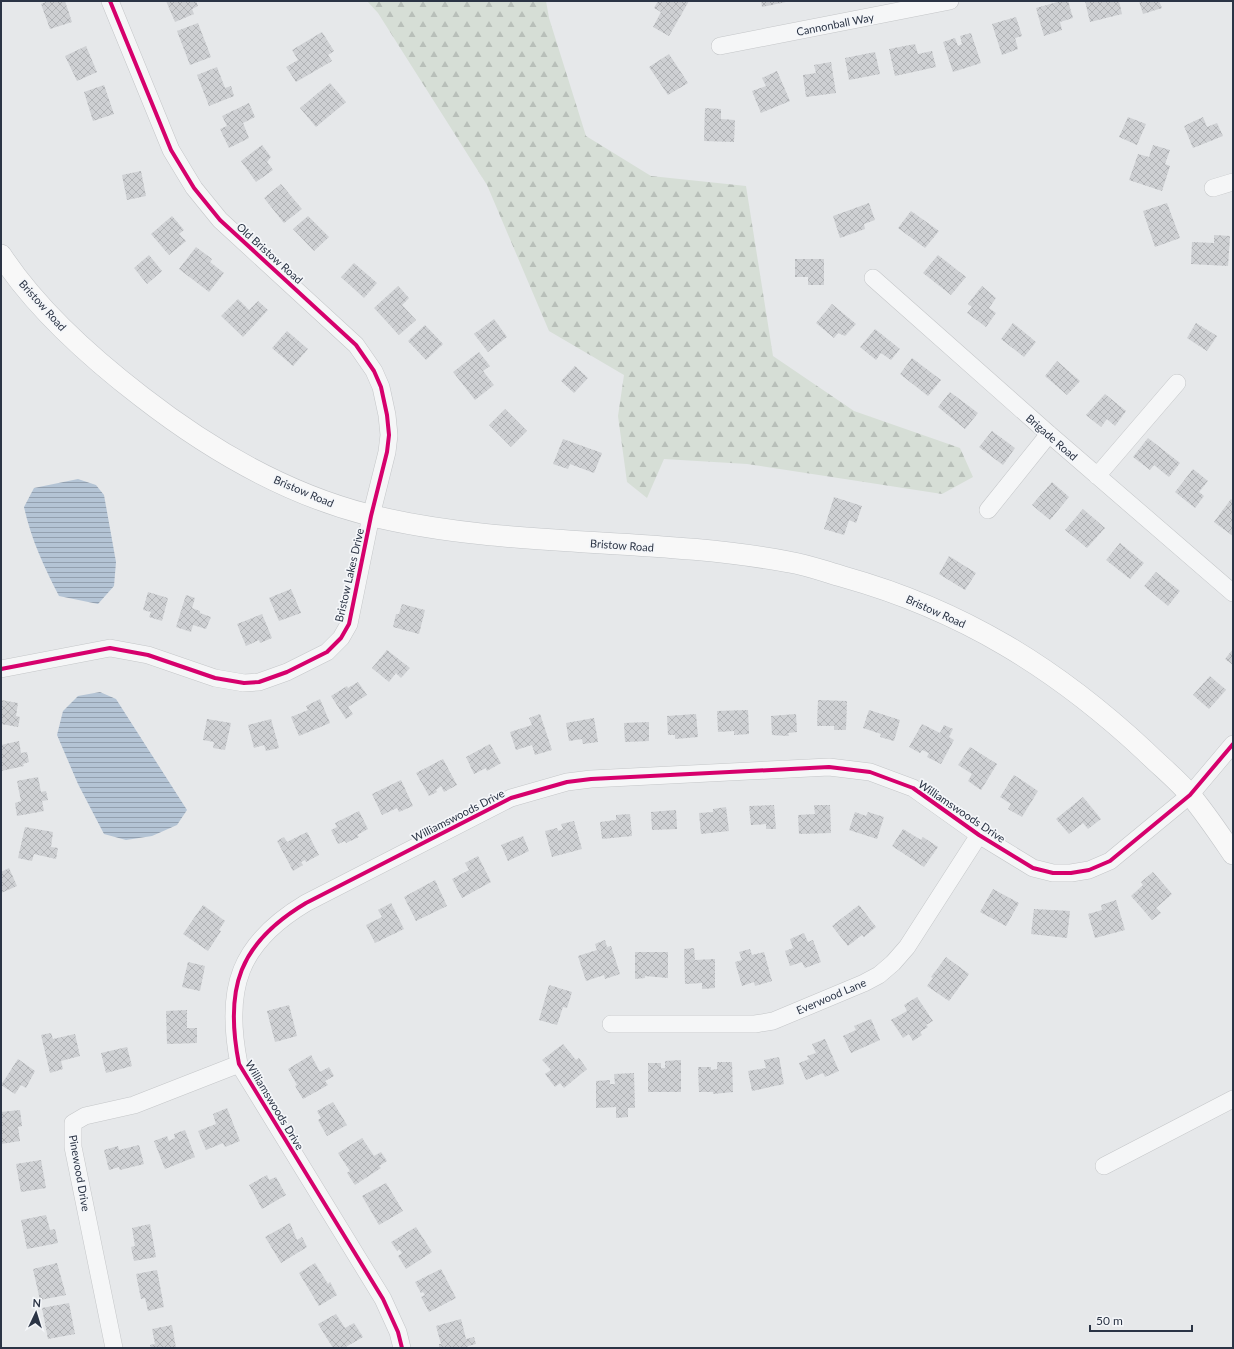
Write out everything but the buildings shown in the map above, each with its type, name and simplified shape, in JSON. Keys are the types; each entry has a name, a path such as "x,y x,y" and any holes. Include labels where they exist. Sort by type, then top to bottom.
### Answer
{"main road":[{"name":"Bristow Road","path":"3,262 28,292 71,336 113,375 164,414 210,445 286,486 345,508 371,516 497,536 715,551 792,562 889,590 950,615 1007,645 1060,679 1117,726 1190,795 1233,854"}],"street":[{"name":"Old Bristow Road","path":"110,1 171,150 194,188 220,220 356,345 374,371 381,387 387,415 389,435 387,452 371,516"},
{"name":"Cannonball Way","path":"720,46 950,1"},
{"path":"1213,188 1233,182"},
{"name":"Brigade Road","path":"873,278 1049,434 1233,593"},
{"path":"1097,476 1177,383"},
{"path":"988,510 1049,434"},
{"name":"Bristow Lakes Drive","path":"1,669 110,648 148,655 215,678 233,682 259,682 272,679 327,652 341,638 349,624 371,516"},
{"name":"Williamswoods Drive","path":"402,1348 398,1332 383,1299 239,1064 233,1030 235,994 238,979 249,952 268,929 284,916 306,902 511,798 567,782 591,779 829,767 870,772 913,788 979,835 1033,868 1053,873 1083,871 1110,860 1190,795 1233,744"},
{"name":"Everwood Lane","path":"611,1024 755,1024 774,1021 864,983 879,975 893,963 907,947 979,835"},
{"name":"Pinewood Drive","path":"114,1348 74,1147 73,1123 85,1116 134,1105 239,1064"},
{"path":"1104,1166 1233,1099"}],"green space":[{"path":"367,1 546,1 549,18 586,136 651,176 746,186 773,356 854,411 960,448 973,477 942,494 747,464 664,459 647,498 627,482 618,416 624,375 549,331 487,185 378,13"}],"water":[{"path":"78,479 96,485 104,495 116,562 114,586 98,604 59,596 38,553 24,507 34,488"},
{"path":"100,692 116,699 187,810 177,825 152,836 126,840 104,834 78,784 57,735 63,711 78,696"}],"cycle path":[{"path":"1,669 110,648 148,655 215,678 244,683 259,682 287,672 327,652 341,638 349,624 371,516 387,452 389,435 387,415 381,387 374,371 356,345 220,220 194,188 171,150 110,1"},
{"path":"402,1348 398,1332 383,1299 239,1064 235,1037 234,1012 236,990 242,970 251,951 265,934 283,918 306,903 511,798 567,782 591,779 829,767 870,772 913,788 979,835 1033,868 1053,873 1071,873 1089,870 1110,861 1190,795 1233,744"}]}
